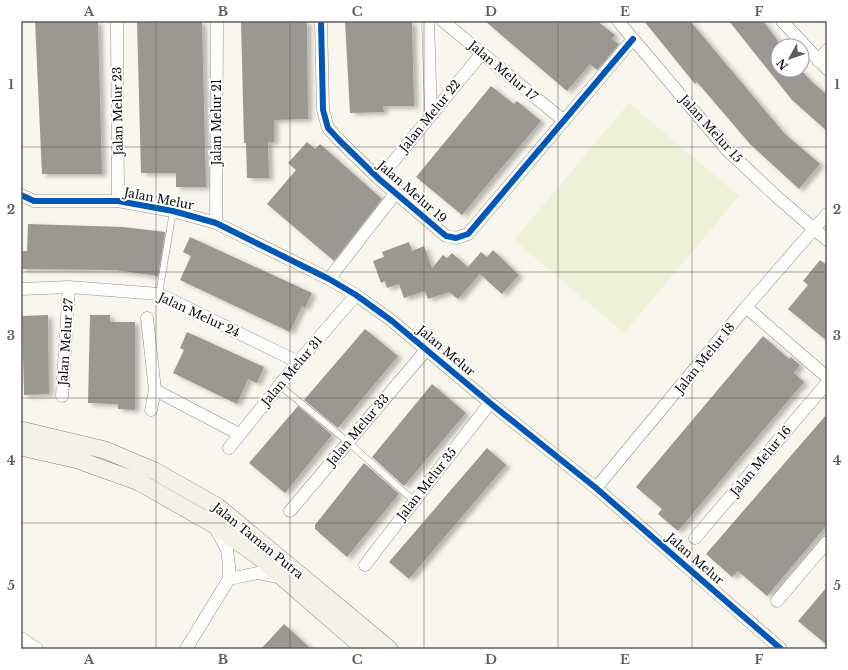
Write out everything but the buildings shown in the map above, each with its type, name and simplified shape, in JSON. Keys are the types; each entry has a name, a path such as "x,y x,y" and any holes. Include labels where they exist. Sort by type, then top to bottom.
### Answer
{"street":[{"name":"Jalan Melur 23","path":"117,21 118,202"},
{"name":"Jalan Melur 21","path":"216,223 217,21"},
{"name":"Jalan Melur 19","path":"321,21 323,110 328,128 395,194 446,236 456,238 468,234 633,39"},
{"path":"428,21 431,114"},
{"name":"Jalan Melur 17","path":"443,21 564,121"},
{"name":"Jalan Melur 15","path":"618,21 727,150 827,240"},
{"path":"782,21 827,69"},
{"path":"818,61 827,50"},
{"name":"Jalan Melur 22","path":"379,179 482,53"},
{"path":"329,279 395,194"},
{"name":"Jalan Melur","path":"21,195 34,201 118,202 173,211 216,223 329,279 356,295 427,349 490,403 596,488 781,649"},
{"name":"Jalan Melur 18","path":"596,488 746,307 827,214"},
{"name":"Jalan Melur 24","path":"21,289 69,287 159,294 298,362"},
{"name":"Jalan Melur 27","path":"62,396 69,287"},
{"name":"Jalan Melur 31","path":"229,448 298,362 356,295"},
{"path":"746,307 827,377"},
{"path":"147,318 155,390 151,410"},
{"name":"Jalan Melur 33","path":"290,511 427,349"},
{"name":"Jalan Melur 16","path":"695,538 827,383"},
{"path":"155,390 239,434"},
{"name":"Jalan Melur 35","path":"365,565 490,403"},
{"name":"Jalan Taman Putra","path":"21,430 105,450 155,471 218,507 389,649"},
{"name":"Jalan Taman Putra","path":"21,447 78,460 139,482 213,524 258,556 365,649"},
{"path":"186,649 229,579 227,550 222,537 213,524"},
{"path":"777,601 827,542"},
{"path":"229,579 258,573 283,578"},
{"path":"21,638 37,649"}],"lane":[{"path":"159,294 173,211"},
{"path":"279,385 348,442 414,501"}],"green space":[{"path":"629,103 739,196 624,333 514,240"}],"cycle path":[{"path":"321,21 323,110 328,128 379,179 446,236 456,238 468,234 633,39"},
{"path":"21,195 34,201 118,201 173,211 216,223 329,279 356,295 392,321 490,403 596,488 781,649"}]}
